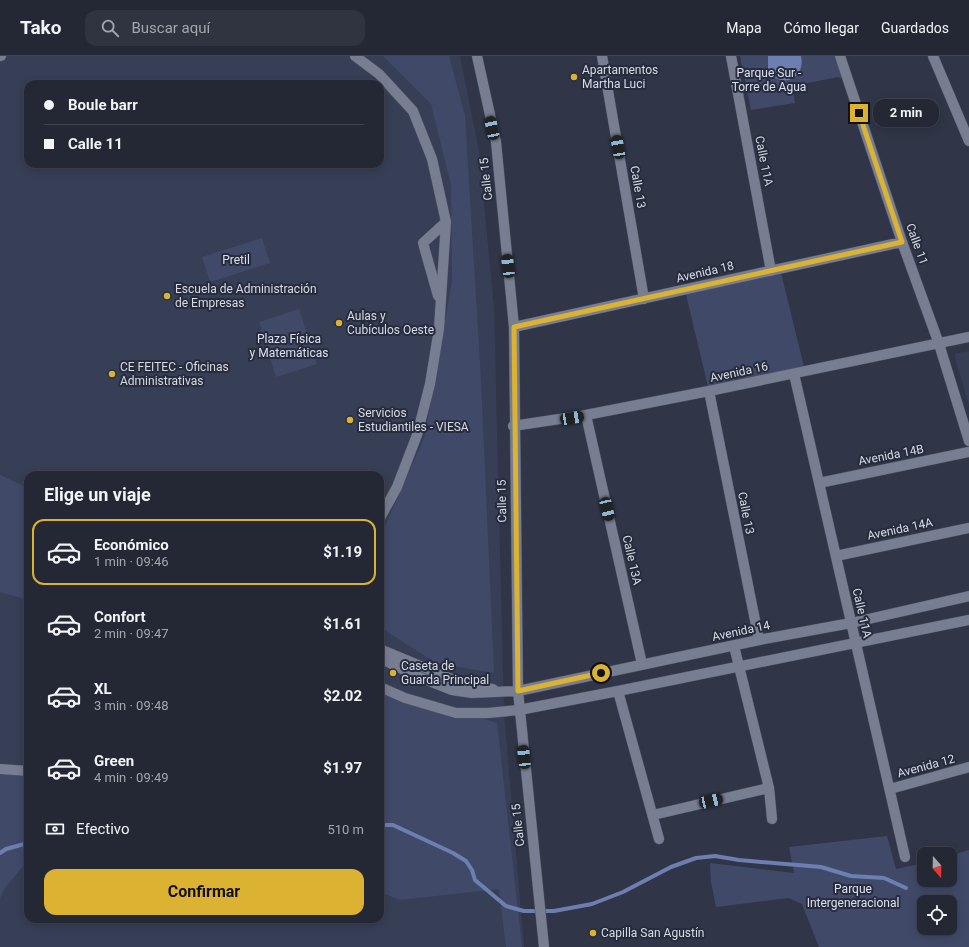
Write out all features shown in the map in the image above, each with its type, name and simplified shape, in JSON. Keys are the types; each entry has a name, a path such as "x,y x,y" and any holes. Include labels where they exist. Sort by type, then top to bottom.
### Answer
{"street":[{"path":"355,56 379,74 413,111 432,159 446,222 437,345 430,384 416,435 397,487 384,511"},
{"name":"Calle 15","path":"477,56 496,142 514,327 513,426 518,691 544,947"},
{"name":"Calle 13","path":"602,56 644,299"},
{"name":"Calle 11A","path":"731,56 771,271"},
{"name":"Calle 11","path":"840,56 902,242 939,344 969,441"},
{"path":"933,56 969,141"},
{"path":"440,304 423,243 446,222"},
{"name":"Avenida 18","path":"514,327 902,242"},
{"name":"Avenida 16","path":"513,426 586,415 794,374 969,337"},
{"name":"Calle 11A","path":"794,374 905,857"},
{"name":"Calle 13","path":"708,391 759,640"},
{"name":"Calle 13A","path":"586,415 642,664"},
{"name":"Avenida 14B","path":"819,482 969,452"},
{"name":"Avenida 14A","path":"836,556 969,528"},
{"name":"Avenida 14","path":"503,691 518,691 759,640 851,623 969,596"},
{"path":"384,689 405,698 456,713 488,713 519,710 969,620"},
{"path":"734,646 769,788 772,819"},
{"path":"384,650 454,680 503,691"},
{"path":"384,660 414,675 452,690 472,693 503,691"},
{"path":"618,691 659,839"},
{"name":"Avenida 12","path":"890,789 969,768"},
{"path":"0,769 24,771"},
{"path":"653,815 769,788"}],"shaded area":[{"path":"0,56 460,56 479,151 494,308 504,712 524,947 0,947"},
{"path":"768,56 801,56 802,64 800,71 791,79 779,79 773,76 768,70"},
{"path":"969,351 969,405 954,354"}],"green space":[{"path":"383,56 449,56 465,116 481,381 494,673 436,663 384,630 384,528 425,436 452,282 451,185 431,104"},
{"name":"Parque Sur - Torre de Agua","path":"740,56 835,56 843,79 838,77 792,86 795,103 751,110"},
{"name":"Pretil","path":"262,238 270,263 210,282 202,257"},
{"path":"780,269 805,371 709,391 685,290"},
{"name":"Plaza Física y Matemáticas","path":"299,309 317,364 276,377 259,322"},
{"path":"0,475 24,486 24,599 0,592"},
{"path":"384,686 497,723 522,947 506,947 499,889 400,900 384,894"},
{"path":"0,769 24,770 24,865 4,889 0,899"},
{"name":"Parque Intergeneracional","path":"887,836 896,869 917,864 917,887 957,887 957,854 969,850 969,947 819,947 802,904 789,898 716,907 711,882 710,863 794,873 789,847"}],"waterway":[{"path":"384,825 393,825 453,853 466,861 472,870 475,880 506,906 524,911 554,911 592,904 623,892 671,867 696,858 715,856 739,860 821,867 851,876 884,878 906,888"},
{"path":"0,853 6,849 24,844"}],"place":[{"name":"Apartamentos Martha Luci","path":"574,77"},
{"name":"Escuela de Administración de Empresas","path":"167,296"},
{"name":"Aulas y Cubículos Oeste","path":"339,323"},
{"name":"CE FEITEC - Oficinas Administrativas","path":"112,374"},
{"name":"Servicios Estudiantiles - VIESA","path":"350,420"},
{"name":"Caseta de Guarda Principal","path":"393,673"},
{"name":"Capilla San Agustín","path":"593,933"}],"route":[{"path":"601,673 518,691 513,426 514,327 902,242 859,113"}]}
